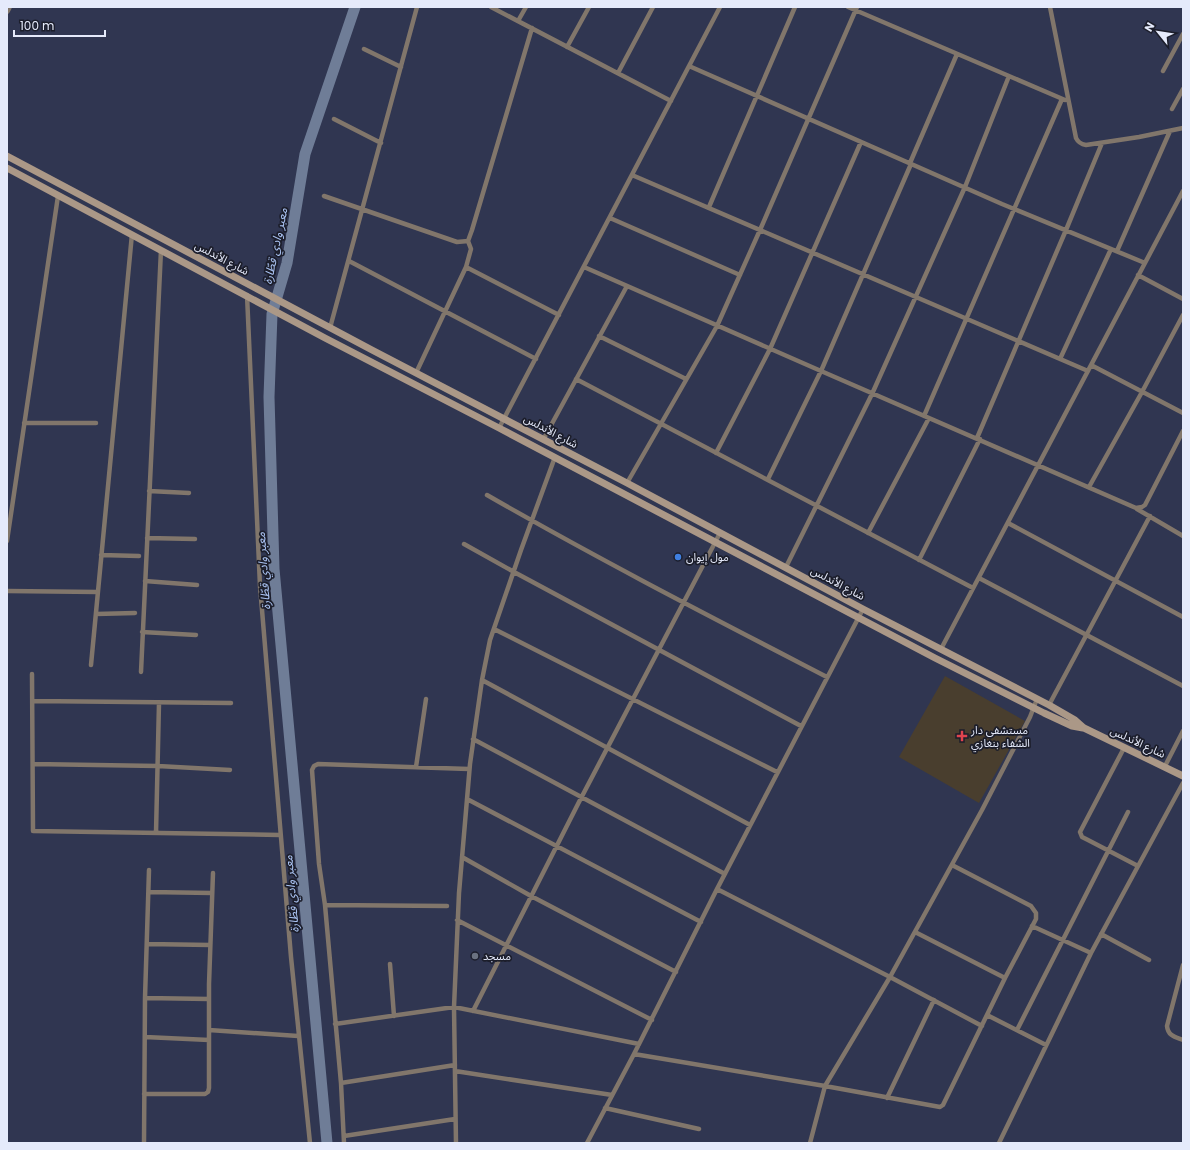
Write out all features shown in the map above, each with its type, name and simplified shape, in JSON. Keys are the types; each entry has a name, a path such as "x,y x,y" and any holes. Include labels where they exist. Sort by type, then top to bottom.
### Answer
{"main road":[{"name":"شارع الأندلس","path":"7,156 863,609 1037,698 1075,720 1084,728 1183,776"},
{"name":"شارع الأندلس","path":"7,168 368,360 858,617 1034,708 1072,726 1084,728"}],"street":[{"path":"7,11 9,7"},
{"path":"330,328 417,7"},
{"path":"491,7 671,101"},
{"path":"518,21 526,7"},
{"path":"567,46 589,7"},
{"path":"618,73 653,7"},
{"path":"499,428 720,7"},
{"path":"709,207 795,7"},
{"path":"848,7 856,9 1069,102"},
{"path":"1050,7 1076,138 1081,145 1102,143 1183,128"},
{"path":"627,483 717,326 856,9"},
{"path":"416,373 466,267 470,249 468,241 532,28"},
{"path":"1162,71 1183,34"},
{"path":"364,49 401,67"},
{"path":"768,479 821,371 957,54"},
{"path":"689,66 1014,209 1145,263"},
{"path":"786,567 872,394 965,187 1009,76"},
{"path":"1172,109 1183,89"},
{"path":"868,533 927,417 966,319 1062,99"},
{"path":"334,119 380,143"},
{"path":"1117,251 1170,131"},
{"path":"716,453 770,349 861,142"},
{"path":"919,560 978,439 1102,143"},
{"path":"632,175 1088,371"},
{"path":"941,649 1183,191"},
{"path":"7,541 58,196"},
{"path":"324,196 457,242 468,241"},
{"path":"610,218 740,275"},
{"path":"91,664 132,234"},
{"path":"1060,359 1111,249"},
{"path":"141,672 161,250"},
{"path":"348,262 536,358"},
{"path":"466,267 559,315"},
{"path":"584,267 1136,508 1183,536"},
{"path":"1138,275 1183,299"},
{"path":"543,440 627,286"},
{"path":"247,295 260,586 298,1036 310,1143"},
{"path":"1089,487 1183,315"},
{"path":"599,336 686,380"},
{"path":"1091,365 1183,413"},
{"path":"576,379 973,588"},
{"path":"24,423 96,423"},
{"path":"1136,508 1144,505 1183,431"},
{"path":"456,1143 454,1007 462,857 469,768 473,739 490,640 555,457"},
{"path":"149,491 189,493"},
{"path":"487,495 683,602 826,677"},
{"path":"1049,705 1150,516"},
{"path":"1008,523 1183,617"},
{"path":"473,1010 607,747 720,533"},
{"path":"147,538 195,539"},
{"path":"464,544 801,726"},
{"path":"101,555 139,556"},
{"path":"979,578 1183,686"},
{"path":"145,581 197,585"},
{"path":"7,591 98,592"},
{"path":"587,1143 652,1020 717,889 826,677 863,609"},
{"path":"96,614 135,613"},
{"path":"494,629 777,772"},
{"path":"142,632 196,636"},
{"path":"32,674 33,831 280,835"},
{"path":"482,680 750,825"},
{"path":"810,1143 825,1086 890,976 952,865 1030,717 1037,698"},
{"path":"416,767 426,699"},
{"path":"33,701 231,703"},
{"path":"156,833 159,703"},
{"path":"1165,766 1183,731"},
{"path":"473,739 582,796 725,874"},
{"path":"1124,748 1080,832 1082,837 1108,852 1138,866"},
{"path":"33,764 158,766 230,770"},
{"path":"344,1143 341,1084 325,905 318,864 312,770 314,766 318,764 469,768"},
{"path":"999,1143 1091,953 1183,783"},
{"path":"467,799 701,922"},
{"path":"1017,1030 1128,812"},
{"path":"462,857 531,896 676,972"},
{"path":"634,1054 940,1107 943,1105 1005,978 1036,919 1036,913 1031,906 952,865"},
{"path":"144,1143 145,998 149,870"},
{"path":"144,1094 205,1094 208,1092 210,945 213,873"},
{"path":"717,889 890,976 982,1026"},
{"path":"149,892 212,893"},
{"path":"325,905 447,906"},
{"path":"458,920 652,1020"},
{"path":"1032,926 1091,953"},
{"path":"915,932 1005,978"},
{"path":"1101,934 1149,960"},
{"path":"147,944 210,945"},
{"path":"390,964 394,1016"},
{"path":"1183,965 1167,1026 1168,1032 1171,1036 1183,1040"},
{"path":"145,998 209,999"},
{"path":"887,1098 934,1000"},
{"path":"335,1024 454,1007 639,1044"},
{"path":"988,1015 1046,1045"},
{"path":"209,1030 298,1036"},
{"path":"145,1037 209,1040"},
{"path":"341,1084 455,1065"},
{"path":"455,1071 612,1095"},
{"path":"605,1108 699,1129"},
{"path":"344,1136 455,1119"}],"shaded area":[{"path":"945,676 1025,721 979,803 899,757"}],"waterway":[{"name":"معبر وادي قطّارة","path":"327,1143 274,569 269,397 272,314 287,263 305,154 355,7"}],"place":[{"name":"مول إيوان","path":"678,557"},
{"name":"مستشفى دار الشفاء بنغازي","path":"962,736"},
{"name":"مسجد","path":"475,956"}]}
